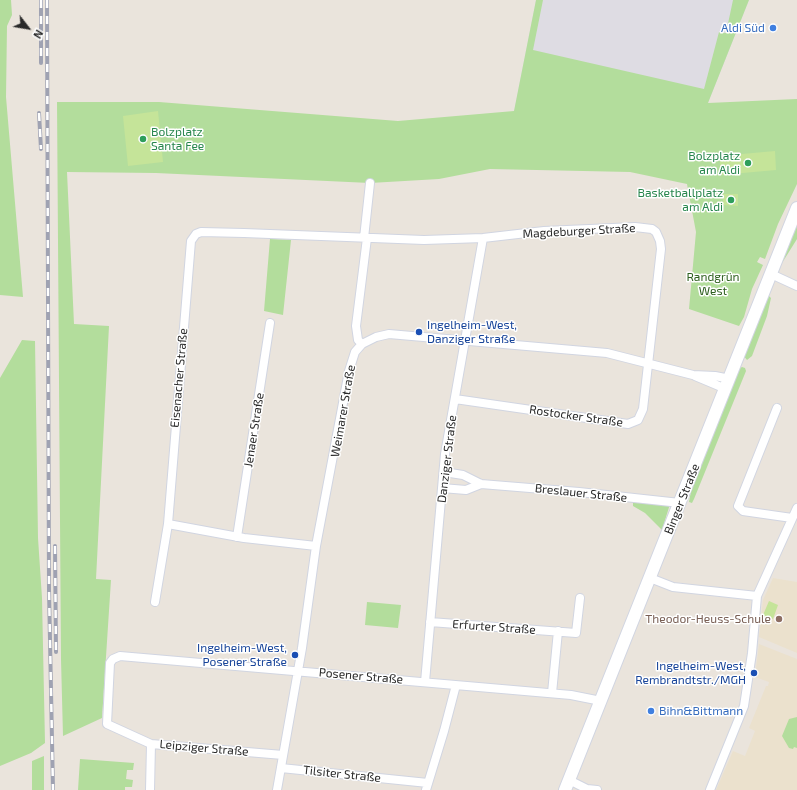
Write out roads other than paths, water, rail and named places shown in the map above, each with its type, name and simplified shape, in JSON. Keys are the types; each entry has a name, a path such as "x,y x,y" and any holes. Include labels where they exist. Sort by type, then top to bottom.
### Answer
{"main road":[{"name":"Binger Straße","path":"567,785 797,208"}],"street":[{"path":"370,184 366,238 356,326 358,340 362,344 376,337 388,334 607,353 728,384"},
{"name":"Magdeburger Straße","path":"196,234 201,232 424,240 483,238 544,231 635,227 652,229 656,232 660,241 661,249 648,363"},
{"name":"Eisenacher Straße","path":"155,602 168,524 191,240 196,234"},
{"name":"Danziger Straße","path":"425,682 444,472 483,238"},
{"path":"771,274 797,286"},
{"name":"Jenaer Straße","path":"237,537 270,323"},
{"name":"Weimarer Straße","path":"277,790 298,671 316,546 351,360 362,344"},
{"name":"Rostocker Straße","path":"455,399 622,423 634,423 638,420 643,409 648,363"},
{"path":"777,408 738,506 743,511 792,518"},
{"name":"Breslauer Straße","path":"444,472 463,475 482,484 579,492 680,503"},
{"name":"Breslauer Straße","path":"442,488 466,490 482,484"},
{"path":"710,790 744,706 752,653 757,596 797,508"},
{"path":"168,524 237,537 316,546"},
{"path":"650,578 673,587 757,596"},
{"name":"Erfurter Straße","path":"430,622 576,633 580,598"},
{"path":"552,693 558,631"},
{"name":"Posener Straße","path":"120,656 552,693 601,701"},
{"name":"Leipziger Straße","path":"120,656 113,659 110,663 107,724 151,744 283,755"},
{"path":"427,787 456,685"},
{"path":"150,790 151,744"},
{"name":"Tilsiter Straße","path":"281,768 427,787"},
{"path":"567,785 597,790"}],"railway":[{"path":"41,0 41,63"},
{"path":"47,0 49,590 53,790"},
{"path":"39,113 41,149"},
{"path":"55,546 56,652"}],"place":[{"name":"Aldi Süd","path":"773,28"},
{"name":"Bolzplatz Santa Fee","path":"143,139"},
{"name":"Bolzplatz am Aldi","path":"748,163"},
{"name":"Basketballplatz am Aldi","path":"731,200"},
{"name":"Ingelheim-West, Danziger Straße","path":"419,332"},
{"name":"Theodor-Heuss-Schule","path":"779,619"},
{"name":"Ingelheim-West, Posener Straße","path":"295,655"},
{"name":"Ingelheim-West, Rembrandtstr./MGH","path":"754,673"},
{"name":"Bihn&Bittmann","path":"651,711"}],"park label":[{"name":"Randgrün West","path":"713,284"}]}
